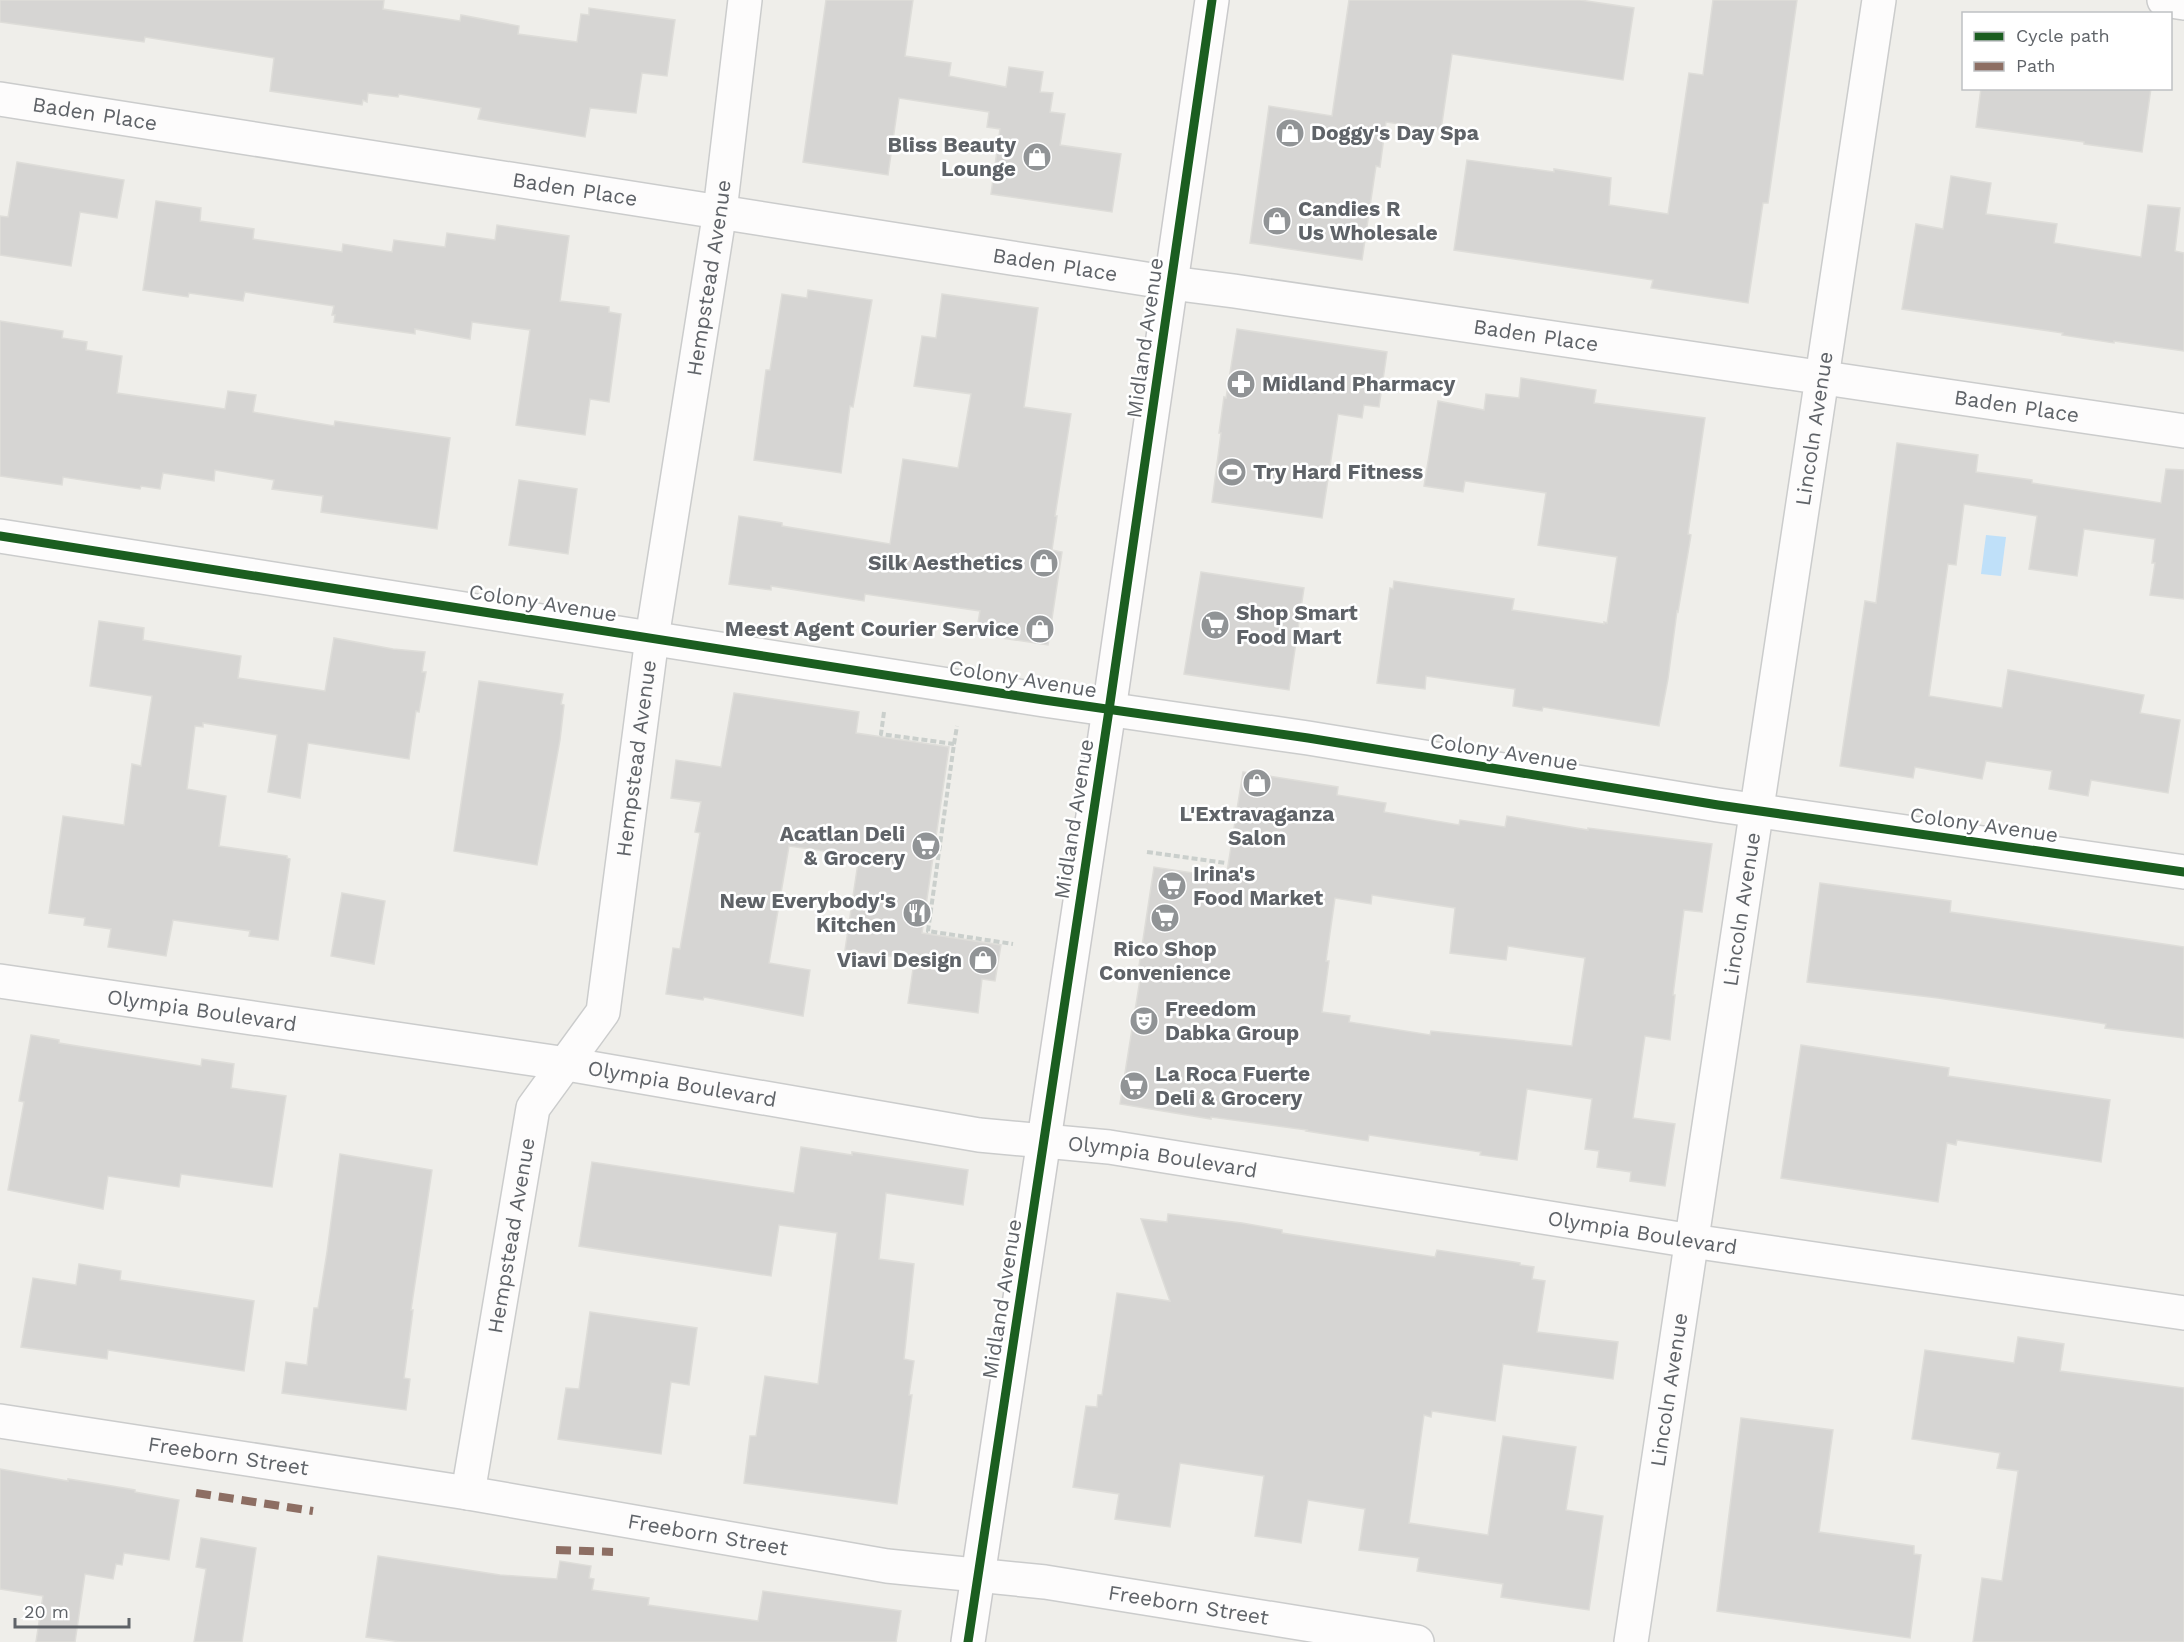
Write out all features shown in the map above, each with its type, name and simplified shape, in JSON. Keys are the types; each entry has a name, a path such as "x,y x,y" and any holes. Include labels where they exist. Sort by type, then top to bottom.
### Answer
{"street":[{"name":"Hempstead Avenue","path":"468,1493 533,1108 603,1012 652,638 720,211 745,0"},
{"name":"Midland Avenue","path":"968,1642 1109,710 1212,0"},
{"name":"Lincoln Avenue","path":"1630,1642 1758,811 1879,0"},
{"path":"2164,0 2184,3"},
{"name":"Baden Place","path":"0,99 1171,283 1246,292 2184,431"},
{"name":"Colony Avenue","path":"0,536 1109,710 1319,740 1758,811 2184,872"},
{"name":"Olympia Boulevard","path":"0,981 567,1064 979,1135 1144,1153 1692,1241 2184,1313"},
{"name":"Freeborn Street","path":"0,1421 468,1493 886,1566 1045,1582 1417,1642"}],"path":[{"path":"884,711 881,734 954,744"},
{"path":"957,726 928,931 1014,944"},
{"path":"1147,852 1226,863"}],"water":[{"path":"1986,535 2006,537 2001,576 1981,574"}],"building":[{"path":"0,0 384,0 383,9 460,21 461,15 519,26 518,34 577,42 581,14 589,15 589,8 675,20 667,76 642,73 636,113 590,108 585,137 478,119 481,108 399,94 398,97 368,93 367,102 363,100 362,105 270,91 274,58 145,37 144,42 0,22"},
{"path":"826,0 913,0 905,56 951,63 949,76 1006,87 1009,67 1043,72 1040,92 1053,93 1050,112 1065,114 1060,145 1121,154 1112,212 991,194 1000,129 987,127 989,112 899,98 888,175 803,162"},
{"path":"1349,0 1580,0 1634,8 1623,80 1452,54 1441,130 1386,122 1380,167 1376,166 1362,260 1250,243 1269,106 1332,116"},
{"path":"1713,0 1797,0 1768,203 1763,203 1748,303 1651,288 1653,280 1454,250 1467,160 1554,172 1554,169 1611,178 1609,205 1668,214 1689,73 1703,75"},
{"path":"1981,90 2151,90 2142,152 1976,127"},
{"path":"17,162 124,180 117,218 80,212 71,266 0,255 0,216 8,217"},
{"path":"1951,176 1991,183 1986,214 2057,224 2054,243 2141,257 2148,205 2180,208 2175,251 2184,253 2184,351 2114,341 2114,343 1902,309 1916,224 1943,229"},
{"path":"156,201 201,208 200,221 254,229 253,239 342,252 343,244 392,252 394,240 445,247 447,233 495,240 497,225 569,236 560,301 609,307 609,312 621,314 609,402 590,399 585,435 516,425 530,330 472,322 470,339 415,329 415,334 334,322 335,315 332,315 334,306 245,292 243,301 189,293 188,297 143,290"},
{"path":"808,290 872,300 853,407 850,406 841,473 754,460 766,370 770,370 782,294 807,298"},
{"path":"942,294 1038,308 1024,407 1071,414 1055,516 1057,516 1052,550 1062,552 1048,645 976,634 980,611 865,594 864,601 771,586 771,590 729,584 739,516 782,523 782,526 890,544 903,459 958,468 971,394 914,386 922,336 936,338"},
{"path":"0,321 63,331 62,338 87,342 86,350 122,356 117,393 225,409 228,391 256,395 253,412 334,426 335,421 450,438 437,529 321,512 323,496 272,489 274,480 215,470 214,481 163,473 160,489 141,486 140,489 63,477 62,485 0,476"},
{"path":"1237,329 1387,352 1379,407 1364,405 1362,418 1338,414 1322,518 1212,502 1224,397 1226,398"},
{"path":"1521,378 1596,390 1594,403 1705,418 1688,534 1691,535 1659,726 1543,707 1542,711 1513,706 1515,689 1426,676 1425,689 1377,683 1390,588 1393,589 1394,581 1514,599 1512,610 1607,623 1617,557 1538,545 1546,493 1465,481 1463,492 1424,486 1438,401 1484,410 1486,394 1519,398"},
{"path":"1897,443 1978,455 1976,472 2161,503 2166,469 2184,470 2184,599 2150,595 2155,563 2152,563 2155,539 2084,529 2077,576 2029,569 2037,516 1964,504 1956,565 1948,564 1929,696 2002,708 2008,670 2144,695 2140,713 2180,720 2168,793 2091,780 2088,796 2049,789 2052,771 1986,761 1982,779 1915,767 1913,778 1840,766 1865,601 1876,603"},
{"path":"519,480 577,489 568,554 509,545"},
{"path":"1201,572 1304,588 1289,690 1184,674"},
{"path":"99,621 144,628 143,640 241,656 238,678 325,691 334,638 393,649 425,652 422,672 426,672 419,712 416,711 409,759 308,743 300,798 268,792 277,735 203,723 203,727 195,726 187,789 226,796 219,846 287,856 290,859 278,940 249,936 250,931 173,920 166,956 108,947 111,929 84,925 85,918 49,913 63,816 124,825 132,764 141,766 152,696 90,686"},
{"path":"479,681 563,694 560,740 537,865 454,851"},
{"path":"734,693 859,712 856,733 949,747 922,933 1001,945 995,981 982,979 978,1013 908,1003 913,969 910,968 912,959 845,950 859,856 789,846 769,963 810,970 803,1016 704,997 703,1000 666,994 673,948 680,949 700,833 695,832 701,802 671,798 676,760 721,767"},
{"path":"1243,772 1338,787 1337,795 1386,803 1384,812 1459,825 1460,820 1505,827 1507,816 1588,830 1588,828 1712,844 1702,912 1684,910 1673,995 1675,995 1670,1040 1645,1036 1633,1118 1675,1124 1665,1186 1630,1181 1631,1172 1597,1167 1599,1151 1585,1149 1592,1099 1527,1089 1517,1160 1480,1155 1481,1152 1369,1135 1368,1141 1307,1130 1211,1117 1211,1119 1120,1104 1142,967 1139,966 1154,867 1226,878","holes":["1372,895 1455,908 1450,953 1506,960 1508,946 1585,958 1572,1046 1431,1031 1430,1035 1349,1022 1350,1016 1322,1012 1329,961 1326,961 1335,898 1371,904"]},
{"path":"1820,883 1951,901 1950,912 2184,947 2184,1038 2105,1028 2106,1024 1938,998 1807,982"},
{"path":"342,893 385,901 374,964 331,956"},
{"path":"31,1035 59,1040 59,1043 201,1066 202,1059 234,1064 231,1088 286,1096 272,1187 181,1174 179,1187 108,1176 103,1209 8,1190 24,1102 19,1101"},
{"path":"1801,1045 1949,1068 1948,1076 2110,1100 2101,1162 1957,1140 1956,1145 1947,1143 1938,1202 1781,1178"},
{"path":"801,1147 852,1155 852,1152 968,1170 963,1205 886,1193 879,1259 914,1264 904,1359 914,1361 909,1395 912,1395 897,1504 744,1483 750,1436 756,1436 765,1376 818,1384 837,1233 779,1225 771,1276 579,1246 592,1162 794,1193"},
{"path":"340,1154 432,1170 411,1310 413,1310 404,1378 410,1379 406,1410 282,1393 286,1362 307,1365 314,1308 318,1308 327,1252"},
{"path":"1168,1214 1242,1223 1282,1230 1282,1233 1435,1257 1437,1250 1520,1263 1520,1265 1534,1267 1532,1279 1545,1281 1537,1332 1618,1342 1613,1379 1503,1364 1495,1421 1432,1411 1431,1417 1424,1415 1409,1523 1488,1535 1503,1436 1576,1447 1566,1510 1603,1516 1589,1610 1501,1597 1503,1584 1417,1571 1419,1558 1359,1550 1365,1509 1308,1500 1301,1543 1255,1536 1264,1476 1180,1463 1170,1527 1115,1519 1119,1494 1073,1487 1086,1406 1097,1407 1098,1395 1102,1395 1117,1293 1170,1301 1141,1219 1167,1222"},
{"path":"79,1264 121,1271 120,1280 254,1301 244,1371 108,1350 107,1359 21,1347 33,1278 76,1285"},
{"path":"590,1312 697,1328 689,1385 671,1382 661,1454 558,1439 566,1388 579,1389"},
{"path":"2018,1337 2064,1344 2060,1371 2184,1388 2184,1642 1973,1642 1982,1578 2002,1581 2018,1471 1997,1468 2000,1453 1912,1439 1925,1350 2014,1363"},
{"path":"1741,1418 1833,1430 1819,1532 1914,1546 1914,1554 1921,1555 1910,1638 1717,1611"},
{"path":"0,1469 112,1486 179,1500 169,1560 124,1553 122,1565 116,1564 113,1579 85,1574 75,1642 36,1642 43,1596 0,1589"},
{"path":"201,1538 256,1548 242,1642 194,1642 206,1569 196,1567"},
{"path":"378,1556 500,1575 557,1579 560,1561 591,1566 589,1578 594,1579 592,1590 649,1598 648,1605 758,1621 763,1591 901,1611 896,1642 401,1642 366,1637"}],"marked path":[{"path":"196,1493 313,1511"},
{"path":"556,1550 613,1552"}],"cycle path":[{"path":"968,1642 1109,710 1212,0"},
{"path":"0,536 1044,700 1308,738 1718,805 2184,872"}],"place":[{"name":"Doggy's Day Spa","path":"1290,133"},
{"name":"Bliss Beauty Lounge","path":"1037,157"},
{"name":"Candies R Us Wholesale","path":"1277,221"},
{"name":"Midland Pharmacy","path":"1241,384"},
{"name":"Try Hard Fitness","path":"1232,472"},
{"name":"Silk Aesthetics","path":"1044,563"},
{"name":"Shop Smart Food Mart","path":"1215,625"},
{"name":"Meest Agent Courier Service","path":"1040,629"},
{"name":"L'Extravaganza Salon","path":"1257,783"},
{"name":"Acatlan Deli & Grocery","path":"926,846"},
{"name":"Irina's Food Market","path":"1172,886"},
{"name":"New Everybody's Kitchen","path":"917,913"},
{"name":"Rico Shop Convenience","path":"1165,918"},
{"name":"Viavi Design","path":"983,960"},
{"name":"Freedom Dabka Group","path":"1144,1021"},
{"name":"La Roca Fuerte Deli & Grocery","path":"1134,1086"}]}
